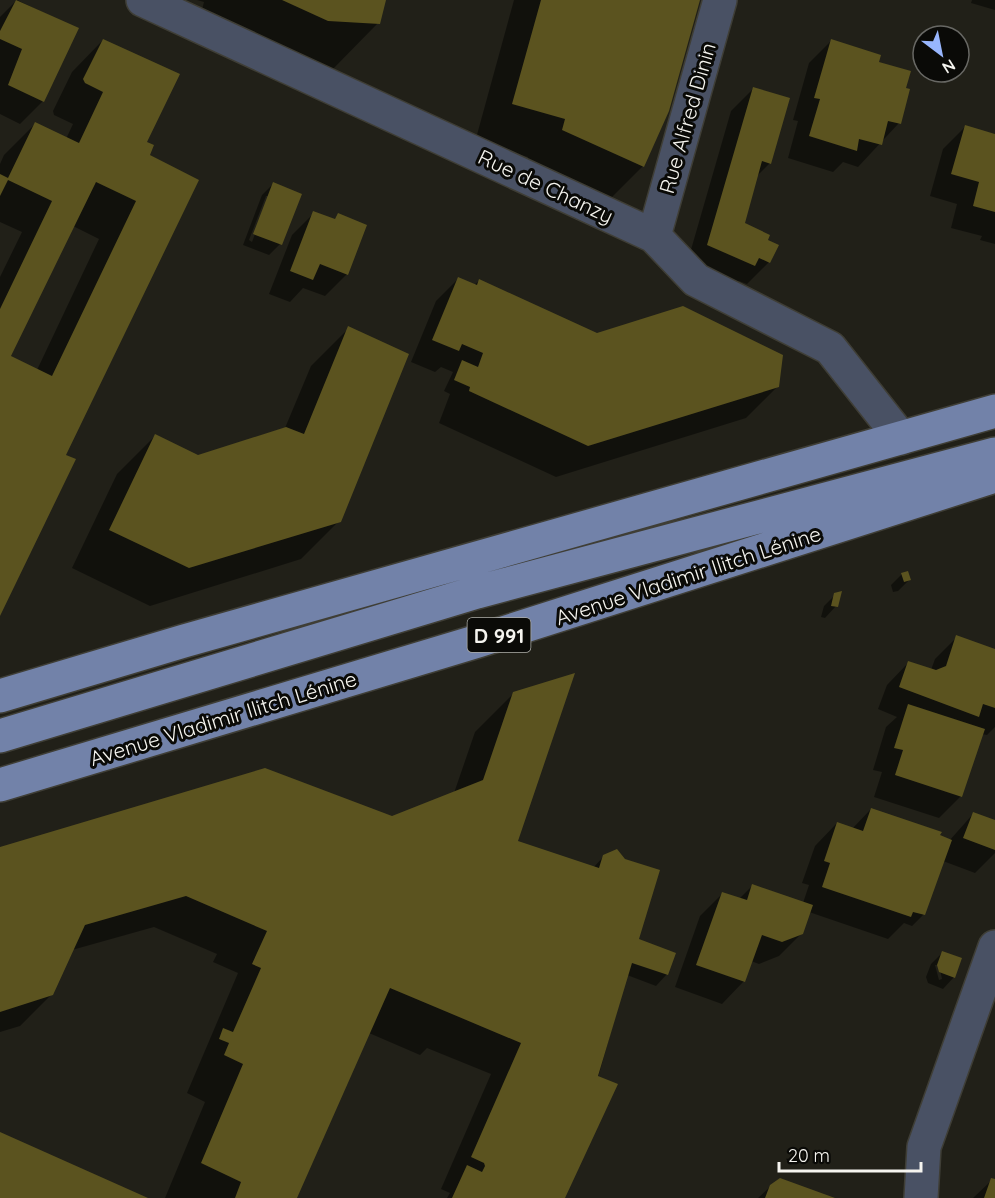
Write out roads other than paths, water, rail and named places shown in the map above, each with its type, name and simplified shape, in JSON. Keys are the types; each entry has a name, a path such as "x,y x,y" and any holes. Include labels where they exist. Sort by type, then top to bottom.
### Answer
{"main road":[{"path":"0,696 184,641 995,411"},
{"path":"0,736 477,592 995,454"},
{"name":"Avenue Vladimir Ilitch Lénine","path":"0,785 546,620 995,476"}],"street":[{"name":"Rue de Chanzy","path":"143,0 654,237 696,280 830,348 901,438"},
{"name":"Rue Alfred Dinin","path":"654,237 720,0"},
{"path":"921,1198 924,1147 995,947"}]}
